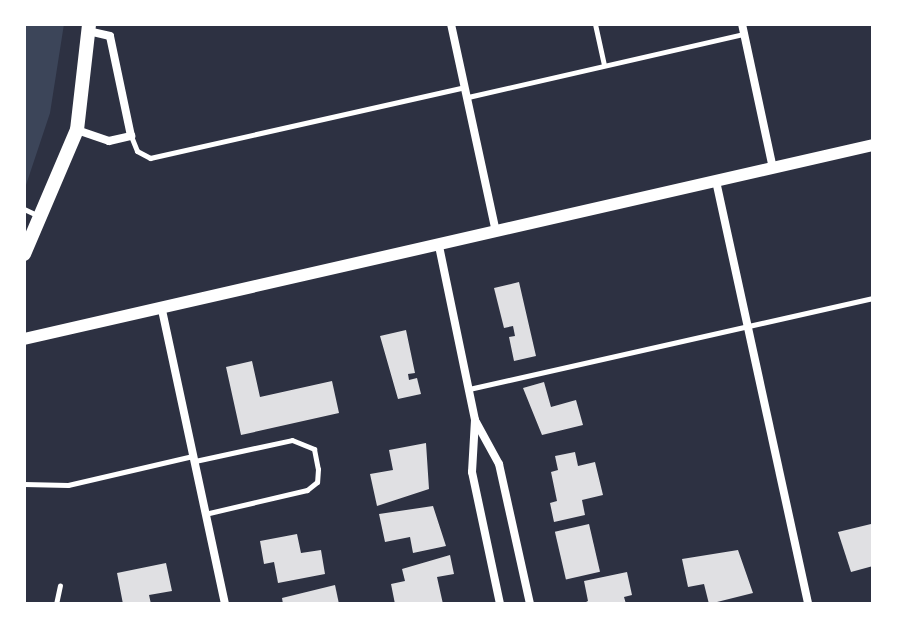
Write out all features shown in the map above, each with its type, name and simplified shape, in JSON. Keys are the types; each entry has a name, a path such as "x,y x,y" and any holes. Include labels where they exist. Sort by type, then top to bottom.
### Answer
{"main road":[{"path":"24,254 42,218 77,130 88,28"}],"street":[{"path":"451,24 496,232"},
{"path":"77,130 109,141 131,136 110,36 88,28"},
{"path":"743,29 773,168"},
{"path":"24,339 162,310 873,145"},
{"path":"716,181 808,604"},
{"path":"439,246 475,420 472,472 500,604"},
{"path":"162,310 225,604"},
{"path":"475,420 499,464 530,604"}],"lane":[{"path":"595,24 604,65"},
{"path":"467,97 743,29"},
{"path":"131,136 137,151 150,158 465,86"},
{"path":"24,209 42,218"},
{"path":"469,389 873,298"},
{"path":"24,484 68,485 292,440 314,449 317,482 307,490 205,514"},
{"path":"56,604 60,585"}],"shaded area":[{"path":"24,24 64,24 50,113 24,191"}],"building":[{"path":"519,282 536,356 514,361 509,337 515,336 513,326 504,328 494,288"},
{"path":"406,330 415,373 408,374 409,380 417,378 421,394 398,399 380,336"},
{"path":"252,361 260,397 332,381 339,413 241,435 226,367"},
{"path":"544,382 551,407 576,400 583,425 542,435 523,388"},
{"path":"426,443 429,489 377,506 370,474 393,470 389,450"},
{"path":"575,452 578,466 595,462 603,495 582,500 585,515 554,522 550,503 557,501 551,472 558,470 555,456"},
{"path":"433,506 446,546 413,553 410,537 385,542 379,514"},
{"path":"589,524 600,572 566,580 555,532"},
{"path":"871,524 873,566 851,572 838,532"},
{"path":"297,534 301,553 321,550 325,574 278,583 274,562 264,564 260,541"},
{"path":"738,550 753,593 709,604 704,584 688,587 682,559"},
{"path":"450,555 454,574 437,577 443,604 395,604 391,584 405,581 402,569"},
{"path":"166,563 172,591 149,595 151,604 123,604 117,573"},
{"path":"627,572 632,595 624,597 626,604 582,604 588,601 584,581"},
{"path":"335,585 339,604 283,604 282,598"}]}
